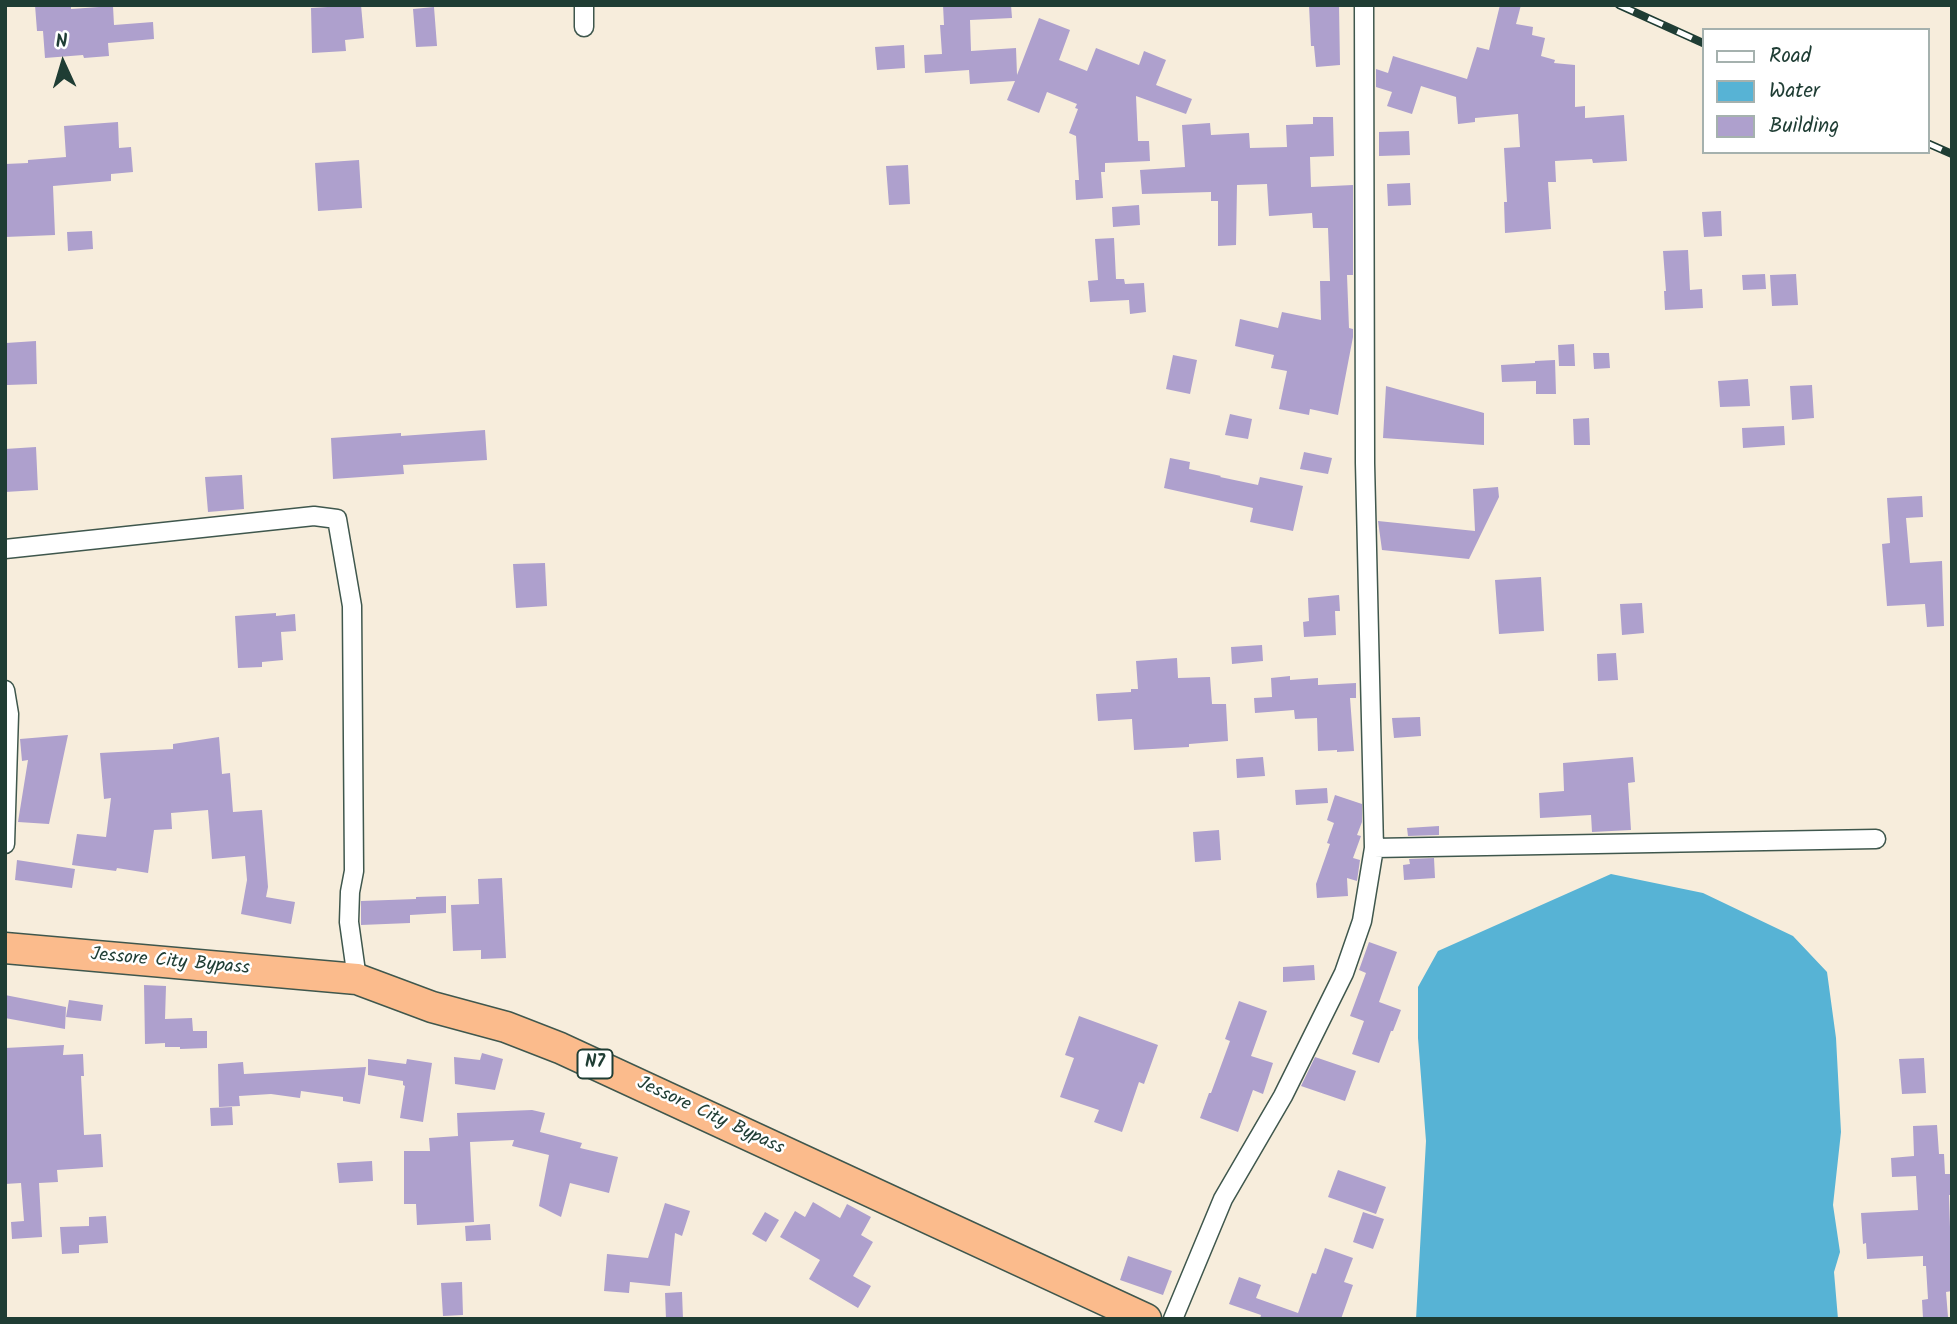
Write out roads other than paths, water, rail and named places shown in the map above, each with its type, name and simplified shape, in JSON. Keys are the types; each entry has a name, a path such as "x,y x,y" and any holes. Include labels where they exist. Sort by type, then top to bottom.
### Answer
{"highway":[{"name":"Jessore City Bypass","path":"5,948 358,979 432,1007 506,1027 560,1048 1146,1319"}],"street":[{"path":"584,5 584,27"},
{"path":"1173,1319 1223,1199 1283,1096 1344,973 1362,921 1374,848 1365,463 1364,5"},
{"path":"5,549 314,516 337,519 352,606 354,871 349,922 358,979"},
{"path":"5,690 9,715 5,844"},
{"path":"1374,848 1876,839"}],"water":[{"path":"1611,874 1703,893 1793,936 1827,972 1836,1038 1841,1132 1833,1205 1840,1252 1834,1272 1838,1319 1416,1319 1426,1141 1418,1038 1418,987 1438,951"}],"railway":[{"path":"1619,5 1702,43"},
{"path":"1929,144 1952,154"}]}
